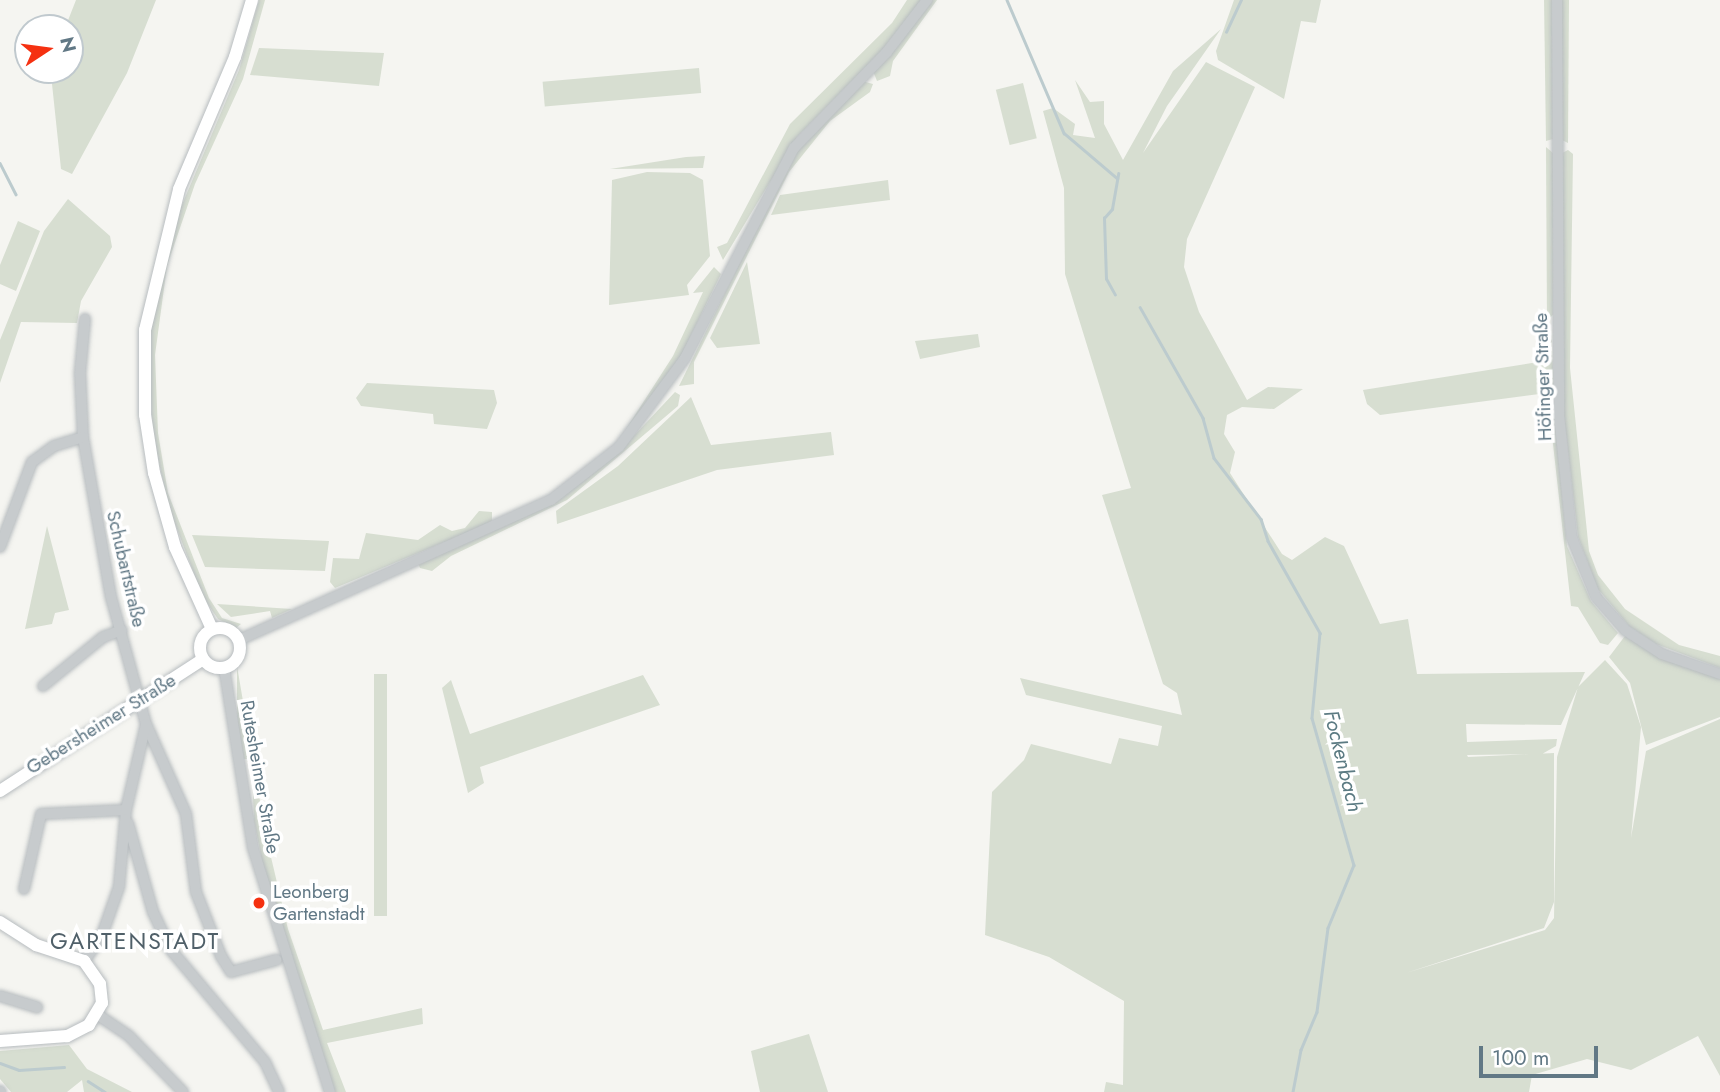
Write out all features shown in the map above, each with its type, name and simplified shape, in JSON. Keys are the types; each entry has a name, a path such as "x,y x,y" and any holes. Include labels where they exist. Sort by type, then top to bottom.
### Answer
{"main road":[{"path":"212,629 175,547 154,473 145,415 145,330 179,189 236,57 252,0"},
{"path":"212,629 228,629 239,640 238,658 224,667 203,659 201,640 212,629"},
{"name":"Gebersheimer Straße","path":"0,791 203,659"},
{"path":"0,922 36,945 84,961 100,984 98,1015 67,1036 0,1041"}],"street":[{"path":"239,640 551,499 619,447 670,384 794,148 887,52 927,0"},
{"name":"Höfinger Straße","path":"1558,0 1559,415 1572,538 1596,597 1625,630 1662,654 1720,674"},
{"name":"Schubartstraße","path":"85,319 80,373 83,437 121,629 143,698 146,724 186,814 196,892 221,957 230,972 276,960"},
{"path":"0,547 32,462 54,446 83,437"},
{"path":"43,686 103,637 121,629"},
{"name":"Rutesheimer Straße","path":"224,667 253,848 330,1092"},
{"path":"146,724 126,810 153,912 171,950 265,1062 279,1092"},
{"path":"24,889 41,814 126,810"},
{"path":"84,961 112,912 128,823"},
{"path":"0,996 37,1007"},
{"path":"98,1015 130,1036 183,1092"}],"shaded area":[{"path":"76,0 156,0 127,73 72,174 61,169 52,84 84,84 84,14 70,14"},
{"path":"259,0 265,0 243,79 195,184 167,266 155,355 158,433 168,493 209,598 222,618 241,624 236,628 218,619 203,597 169,508 153,436 149,356 152,317 176,219 239,70"},
{"path":"907,0 921,0 882,50 797,137 723,260 717,247 727,243 790,124 892,23"},
{"path":"931,0 937,0 893,61 890,76 877,81 873,71"},
{"path":"1234,0 1321,0 1316,23 1301,21 1284,99 1218,60 1216,51"},
{"path":"1544,0 1553,0 1553,139 1546,141"},
{"path":"1562,0 1569,0 1568,143 1562,140"},
{"path":"1221,29 1167,106 1143,153 1206,62 1255,87 1187,239 1184,267 1199,312 1247,400 1268,387 1303,389 1274,409 1242,407 1227,415 1224,434 1235,452 1230,473 1282,554 1292,560 1325,537 1344,546 1380,624 1408,619 1417,674 1585,672 1578,687 1605,660 1627,684 1641,727 1631,838 1646,751 1720,719 1720,1076 1698,1036 1631,1070 1587,1059 1532,1075 1529,1092 1104,1092 1106,1082 1123,1085 1124,1001 1049,957 985,935 992,792 1024,760 1031,744 1111,764 1119,738 1158,746 1162,726 1026,695 1020,678 1182,715 1177,693 1163,684 1102,495 1131,488 1065,274 1064,188 1043,111 1053,108 1075,124 1073,135 1095,138 1075,80 1090,102 1104,101 1104,124 1123,160 1173,71","holes":["1578,688 1557,757 1554,918 1545,930 1406,973 1544,928 1554,902 1554,753 1543,754 1556,746 1557,739 1467,742 1466,724 1561,725","1529,754 1468,757 1467,755"]},
{"path":"259,48 384,53 379,86 250,75"},
{"path":"699,68 701,93 545,107 543,82"},
{"path":"862,81 873,84 870,92 830,121 789,172 694,362 694,384 679,386 795,151"},
{"path":"1023,83 1037,138 1010,145 996,90"},
{"path":"1546,147 1553,153 1553,315 1547,320"},
{"path":"1568,150 1573,154 1570,368 1589,551 1598,575 1625,609 1679,645 1720,656 1720,668 1656,644 1629,626 1598,589 1578,537 1564,416 1562,153"},
{"path":"705,156 703,168 610,169 686,157"},
{"path":"647,172 690,173 703,180 710,256 687,285 689,295 609,305 612,180"},
{"path":"888,180 890,200 771,215 780,195"},
{"path":"68,199 110,236 112,247 81,301 77,323 21,322 0,383 0,340 44,231"},
{"path":"18,221 40,231 16,291 0,284 0,265"},
{"path":"747,262 760,344 717,348 710,338"},
{"path":"714,267 721,274 677,364 626,429 673,356 703,292 693,293"},
{"path":"1551,329 1554,385 1547,393 1380,415 1367,404 1363,390 1551,360"},
{"path":"978,334 980,347 920,359 915,341"},
{"path":"367,383 494,390 497,403 487,429 434,424 433,414 361,406 356,398"},
{"path":"675,392 680,395 678,406 567,500 451,556 432,571 420,568 417,561 559,499 615,456"},
{"path":"691,397 711,445 831,432 834,455 717,470 557,524 556,511 618,466"},
{"path":"1548,399 1553,401 1567,546 1591,601 1618,633 1608,645 1600,643 1578,607 1571,606"},
{"path":"479,511 492,512 492,522 335,588 330,582 333,558 359,559 366,533 418,540 440,525 452,531 465,528"},
{"path":"47,526 69,610 55,613 52,624 25,629"},
{"path":"192,535 329,541 325,571 205,567"},
{"path":"217,604 292,609 272,618 270,611 231,617"},
{"path":"1625,636 1659,658 1720,679 1720,717 1646,745 1630,683 1609,657"},
{"path":"237,666 266,836 288,929 323,1030 422,1008 423,1024 327,1043 346,1092 334,1092 267,886 254,821 252,772 248,759 243,759 237,718"},
{"path":"374,674 387,674 387,916 374,916"},
{"path":"643,675 660,705 480,767 484,783 468,793 442,688 451,680 470,734"},
{"path":"809,1034 828,1092 760,1092 751,1051"},
{"path":"69,1045 87,1069 132,1092 84,1092 82,1080 67,1092 11,1092 0,1079 0,1051"}],"waterway":[{"path":"1007,0 1064,133 1117,178"},
{"name":"Fockenbach","path":"1226,32 1241,0"},
{"path":"0,163 16,194"},
{"name":"Fockenbach","path":"1115,295 1106,279 1104,218 1112,209 1118,174"},
{"name":"Fockenbach","path":"1140,307 1203,418 1214,458 1261,519 1268,541 1320,633 1312,718 1354,865 1328,928 1317,1012 1301,1050 1293,1092"},
{"path":"0,1063 19,1070 64,1067"},
{"path":"88,1081 105,1092"}],"place":[{"name":"Leonberg Gartenstadt","path":"259,903"}],"district":[{"name":"GARTENSTADT","path":"135,941"}]}
